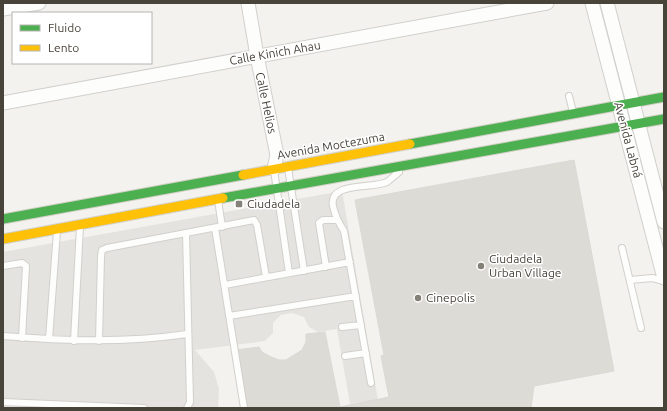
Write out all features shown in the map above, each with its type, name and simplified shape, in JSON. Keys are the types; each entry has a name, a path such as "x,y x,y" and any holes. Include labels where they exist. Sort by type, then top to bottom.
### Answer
{"street":[{"path":"3,9 39,3"},
{"name":"Calle Helios","path":"248,3 256,56 277,155 274,169"},
{"name":"Calle Kinich Ahau","path":"3,103 547,3"},
{"name":"Avenida Labná","path":"592,3 664,279"},
{"name":"Avenida Labná","path":"607,3 664,222"},
{"name":"Avenida Moctezuma","path":"3,220 664,97"},
{"path":"3,239 218,198 664,119"},
{"path":"277,155 287,166"}],"lane":[{"path":"569,96 574,114"},
{"path":"372,383 344,231 336,220 332,202 334,196 340,190 386,182 408,164"},
{"path":"287,166 292,185 304,271"},
{"path":"274,169 288,274"},
{"path":"218,198 222,227"},
{"path":"99,341 102,250 107,248 254,220 257,225 266,277"},
{"path":"326,267 318,223 322,220 336,220"},
{"path":"74,341 80,225"},
{"path":"215,228 244,408"},
{"path":"49,339 57,229"},
{"path":"186,233 187,334 190,402 187,408"},
{"path":"622,248 641,328"},
{"path":"225,285 350,262"},
{"path":"3,266 22,263 26,266 22,338"},
{"path":"630,280 652,278 664,279"},
{"path":"229,316 356,296"},
{"path":"342,327 361,325"},
{"path":"3,336 74,341 99,341 133,340 187,334"},
{"path":"345,356 366,353"},
{"path":"3,402 69,407 144,408"}],"shaded area":[{"path":"342,191 378,400 350,404 337,329 318,332 309,327 304,317 292,313 281,315 273,323 273,333 265,341 195,350 214,372 219,389 218,408 3,407 3,252"}],"building":[{"name":"Ciudadela Urban Village","path":"574,160 614,371 534,386 531,408 246,408 236,350 259,347 262,352 269,356 279,360 286,360 302,350 306,342 306,334 325,332 340,407 389,397 381,356 384,355 355,200"}],"traffic: fast":[{"path":"410,144 664,97"},
{"path":"223,198 664,119"},
{"path":"3,219 243,175"}],"traffic: slow":[{"path":"243,175 410,144"},
{"path":"3,239 223,198"}],"place":[{"name":"Ciudadela","path":"239,204"},
{"name":"Ciudadela Urban Village","path":"481,266"},
{"name":"Cinepolis","path":"418,298"}]}
